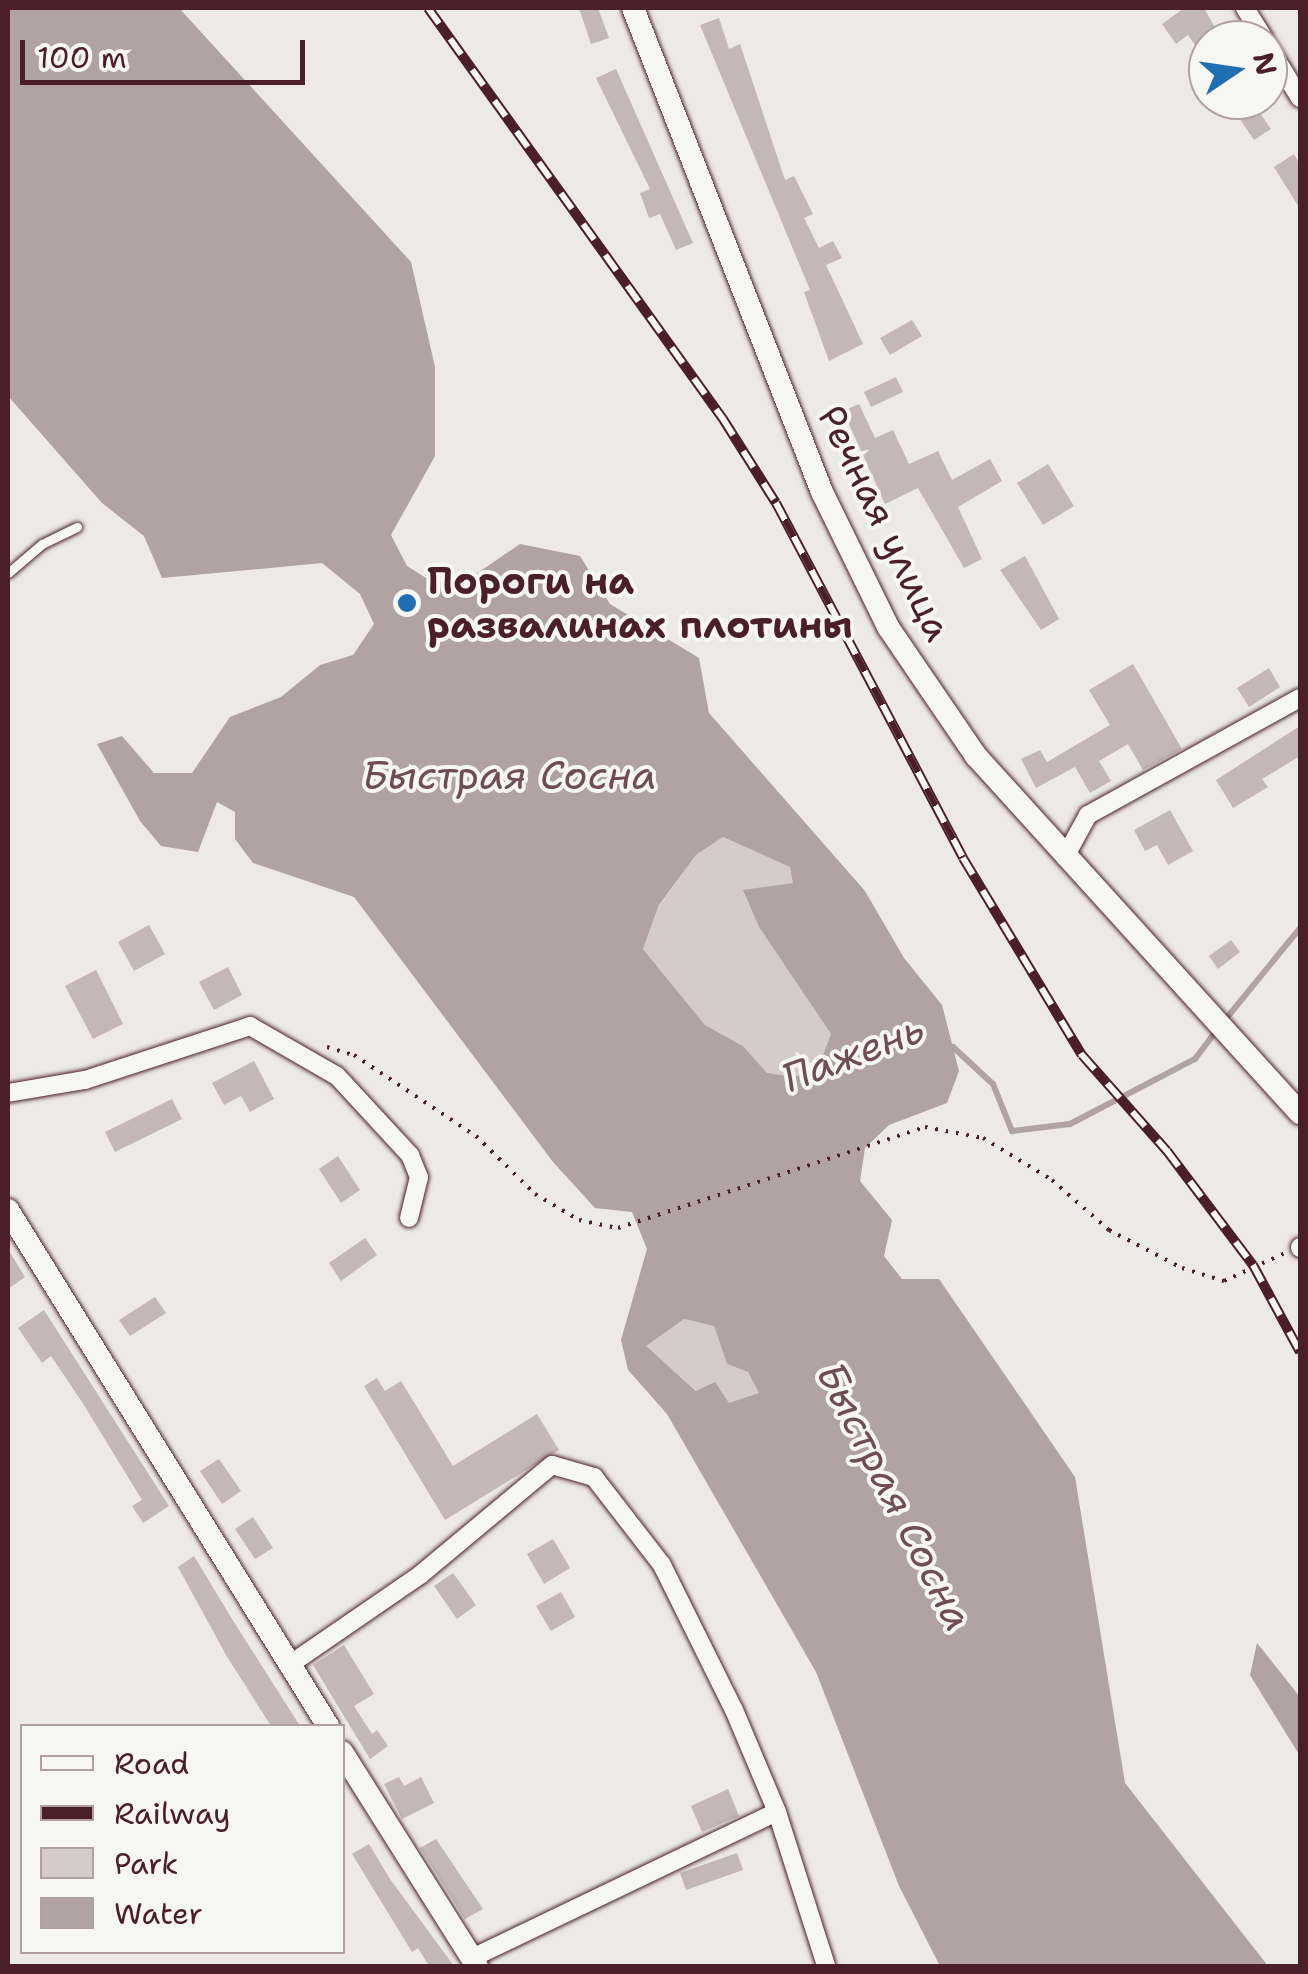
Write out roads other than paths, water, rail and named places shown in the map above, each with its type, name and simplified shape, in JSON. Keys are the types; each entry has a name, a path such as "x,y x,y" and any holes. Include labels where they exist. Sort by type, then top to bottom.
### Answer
{"street":[{"name":"Речная улица","path":"633,8 822,492 888,628 976,756 1300,1113"},
{"path":"1065,858 1088,815 1300,698"},
{"path":"8,1094 86,1080 250,1026 337,1076 410,1155 419,1177 409,1218"},
{"path":"8,1210 327,1724"},
{"path":"292,1663 420,1575 552,1466 594,1477 662,1565 777,1812 826,1966"},
{"path":"345,1757 475,1962 777,1812"}],"lane":[{"path":"8,573 42,544 77,527"}],"water":[{"name":"Быстрая Сосна","path":"8,8 179,8 411,262 435,367 435,456 391,535 407,566 434,583 463,583 520,544 580,556 610,604 699,658 709,713 865,891 904,958 942,1005 959,1071 947,1103 889,1125 865,1148 860,1181 892,1220 884,1256 902,1279 939,1279 1075,1477 1125,1783 1268,1966 940,1966 899,1886 816,1672 667,1414 628,1370 621,1340 647,1249 632,1212 595,1208 553,1162 354,897 253,863 235,839 235,812 217,802 198,852 161,846 140,821 97,744 122,736 154,773 192,773 230,717 281,697 320,665 353,655 374,624 360,594 322,563 162,578 144,536 102,503 8,396","holes":["723,837 790,867 793,883 743,890 759,927 831,1034 817,1070 793,1077 767,1073 743,1046 705,1025 643,949 659,905 696,855","684,1319 714,1326 727,1364 748,1372 759,1393 729,1403 715,1382 696,1391 646,1346"]},
{"path":"1257,1643 1300,1697 1300,1756 1250,1675"}],"waterway":[{"name":"Пажень","path":"1225,1020 1300,928"},
{"name":"Пажень","path":"947,1049 953,1047 993,1084 1012,1131 1070,1124 1195,1059 1217,1030"}],"railway":[{"path":"428,8 723,419 776,503 963,858 1082,1055 1167,1151 1253,1265 1300,1352"}],"place":[{"name":"Пороги на развалинах плотины","path":"407,603"}]}
